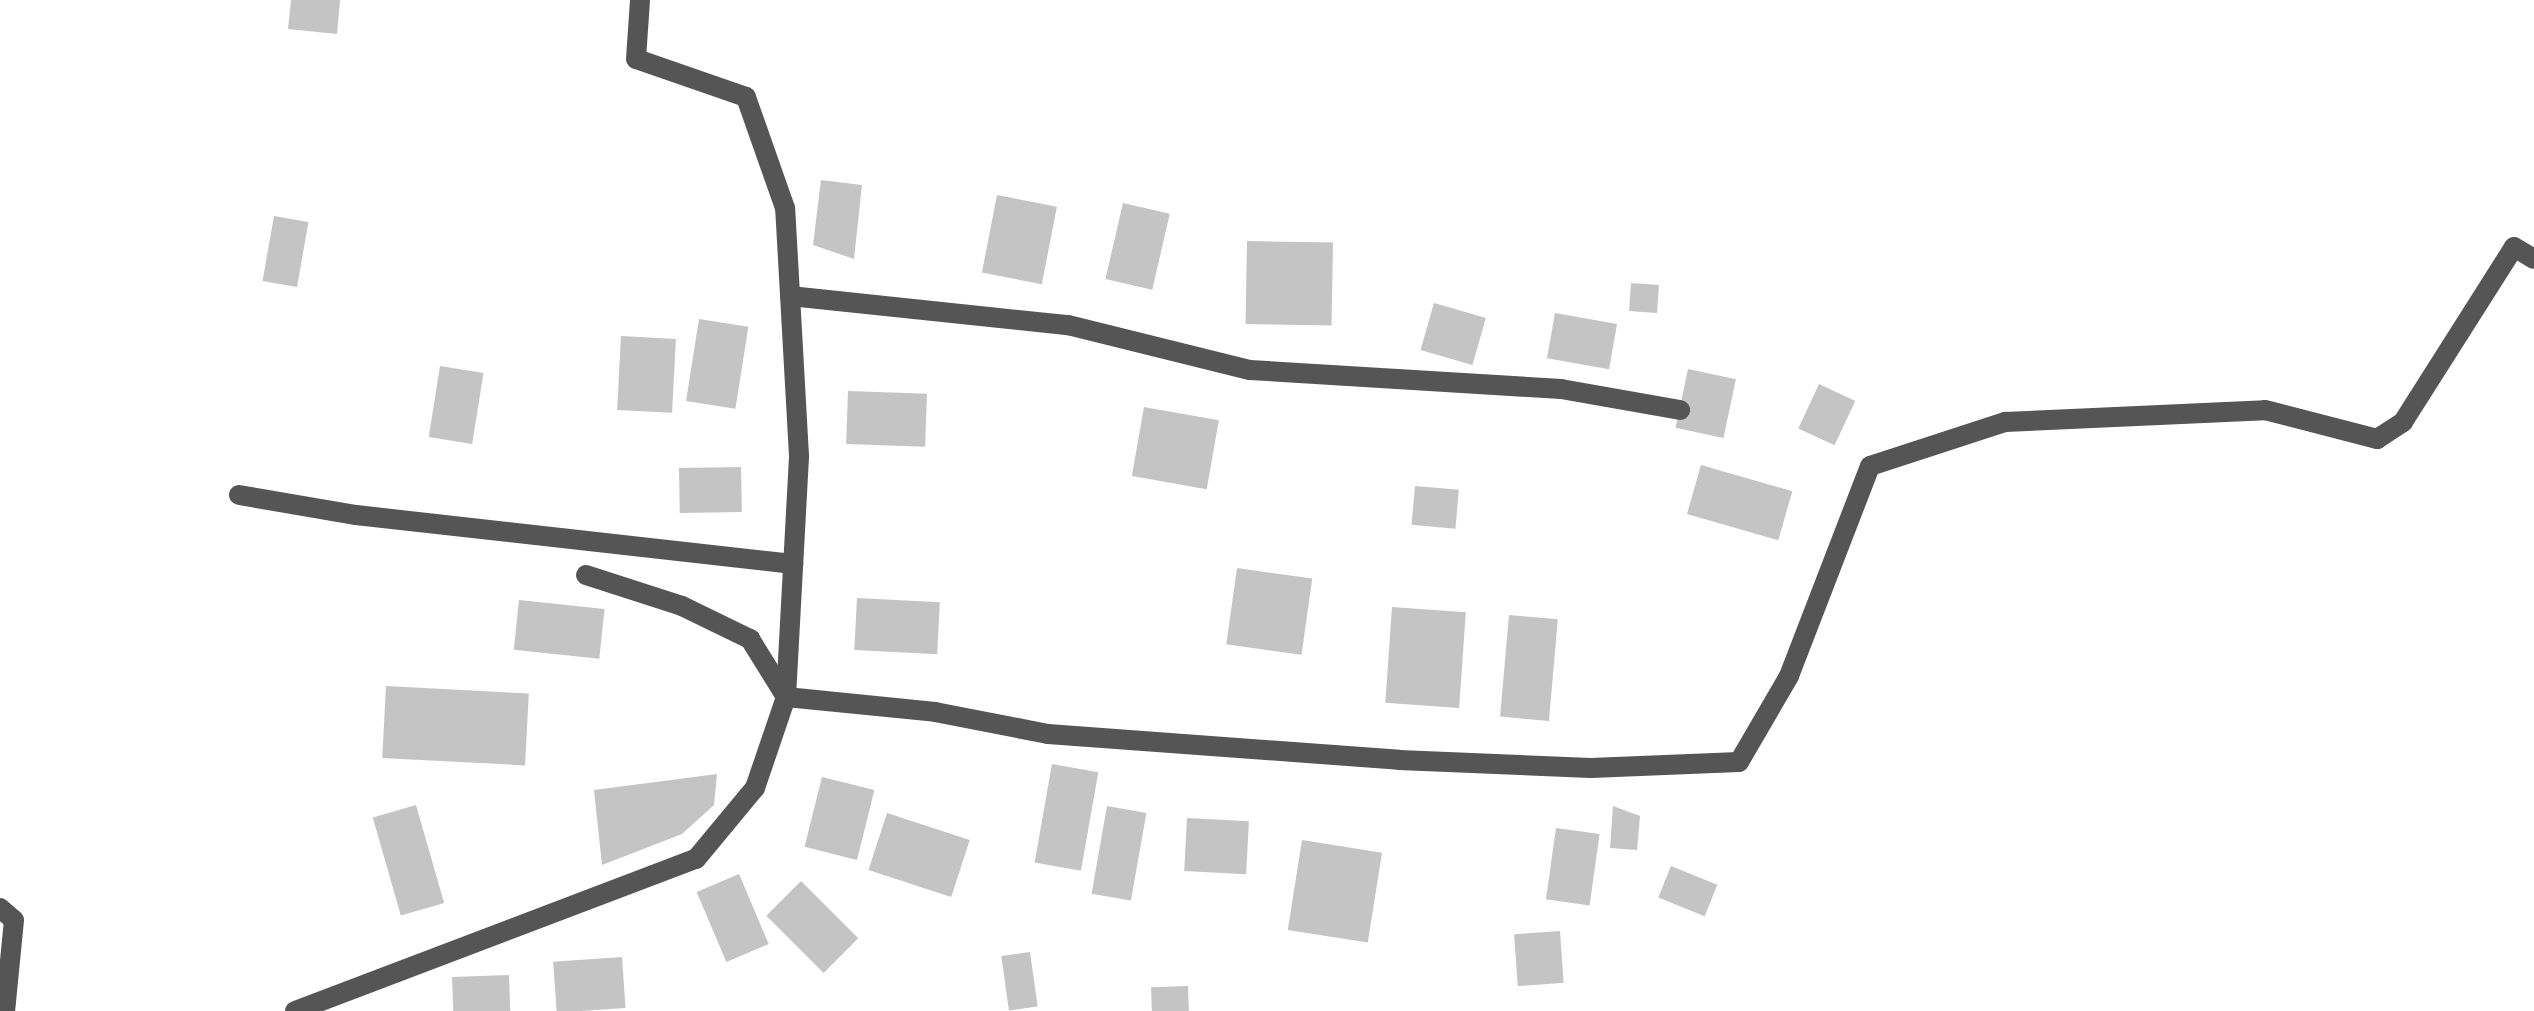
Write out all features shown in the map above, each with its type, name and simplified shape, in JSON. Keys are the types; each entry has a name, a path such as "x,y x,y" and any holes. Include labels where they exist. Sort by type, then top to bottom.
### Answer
{"street":[{"path":"295,1011 696,859 755,788 786,697 799,456 785,208 746,97 636,59 640,0"},
{"path":"786,697 935,712 1048,734 1399,760 1591,768 1739,762 1789,676 1870,466 2005,422 2265,410 2377,439 2403,422 2446,344 2514,247 2534,259"},
{"path":"790,296 1068,325 1250,370 1561,389 1680,410"},
{"path":"239,495 356,515 793,564"},
{"path":"586,575 682,606 750,639 786,697"},
{"path":"0,908 14,920 5,1011"}],"building":[{"path":"291,0 340,0 337,34 288,29"},
{"path":"821,180 862,185 854,259 813,245"},
{"path":"997,195 1057,207 1042,284 982,273"},
{"path":"1123,203 1170,214 1152,290 1105,279"},
{"path":"274,216 308,222 297,287 263,281"},
{"path":"1247,241 1333,243 1332,325 1246,324"},
{"path":"1631,283 1659,285 1657,313 1629,311"},
{"path":"1434,303 1486,318 1472,365 1420,350"},
{"path":"1555,313 1617,324 1609,369 1547,358"},
{"path":"699,319 748,327 735,409 686,401"},
{"path":"621,336 676,339 672,413 617,410"},
{"path":"440,366 483,373 472,444 429,437"},
{"path":"1688,369 1736,379 1723,438 1676,428"},
{"path":"1819,384 1855,401 1835,445 1798,428"},
{"path":"848,391 927,394 925,447 846,444"},
{"path":"1144,407 1219,420 1207,489 1132,476"},
{"path":"1701,465 1792,491 1778,540 1687,514"},
{"path":"741,467 742,512 680,513 679,468"},
{"path":"1415,486 1459,490 1455,529 1412,525"},
{"path":"1237,568 1312,579 1302,655 1226,644"},
{"path":"857,598 940,602 937,654 854,650"},
{"path":"519,600 605,609 599,659 514,650"},
{"path":"1392,607 1466,612 1459,708 1385,703"},
{"path":"1509,615 1558,619 1549,721 1500,717"},
{"path":"386,686 529,693 525,765 382,758"},
{"path":"1052,764 1098,772 1081,871 1035,862"},
{"path":"717,774 714,805 682,834 602,865 594,790"},
{"path":"822,777 874,790 857,860 805,847"},
{"path":"416,805 444,903 401,915 373,817"},
{"path":"1107,806 1146,813 1131,901 1092,894"},
{"path":"1613,806 1640,816 1637,850 1610,848"},
{"path":"887,813 970,840 951,897 868,870"},
{"path":"1187,818 1249,821 1246,874 1184,871"},
{"path":"1556,828 1600,834 1590,905 1546,899"},
{"path":"1302,840 1382,853 1368,943 1288,930"},
{"path":"1671,866 1717,885 1705,916 1658,898"},
{"path":"739,874 769,944 726,962 697,892"},
{"path":"801,881 858,938 824,973 766,916"},
{"path":"1560,931 1564,983 1518,986 1514,934"},
{"path":"1030,952 1038,1006 1009,1011 1001,956"},
{"path":"622,957 626,1008 557,1011 553,962"},
{"path":"509,975 510,1011 453,1011 452,977"},
{"path":"1188,986 1189,1011 1152,1011 1151,987"}]}
